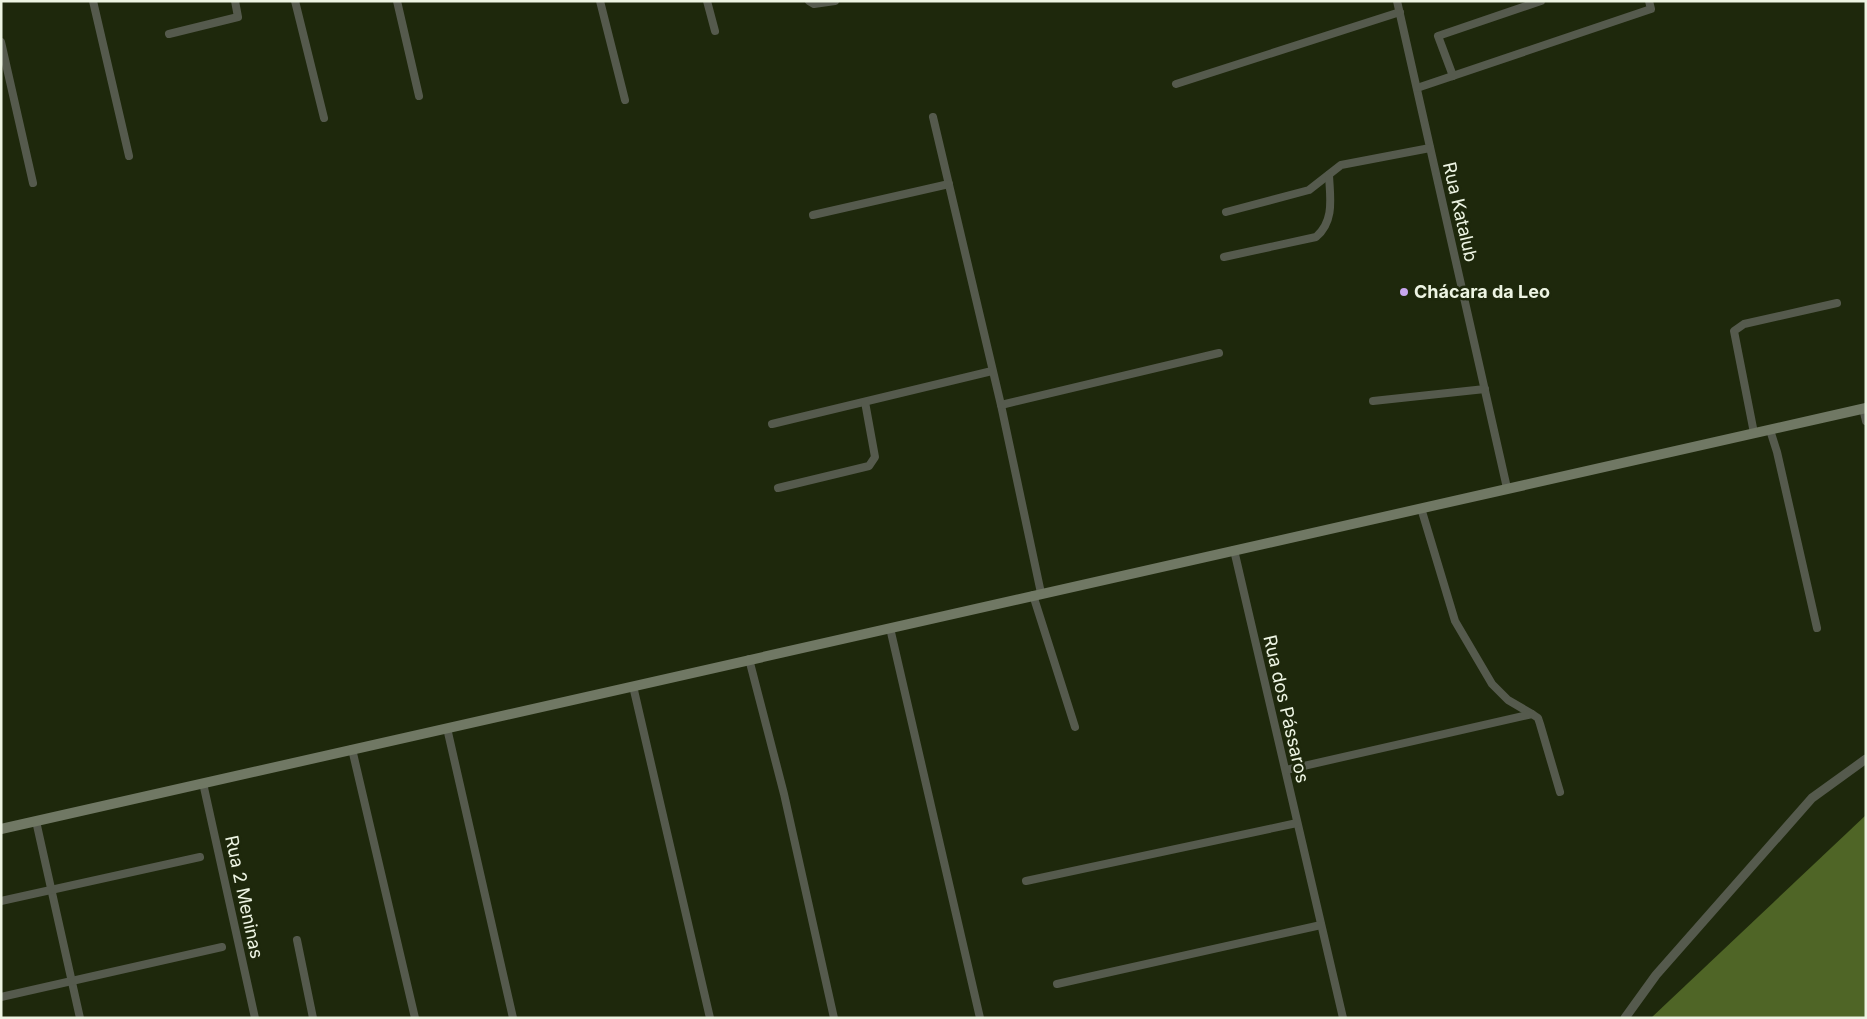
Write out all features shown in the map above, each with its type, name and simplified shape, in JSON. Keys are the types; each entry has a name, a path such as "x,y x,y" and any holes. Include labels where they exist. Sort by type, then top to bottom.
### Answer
{"main road":[{"path":"1,829 1864,408"}],"street":[{"path":"93,1 129,156"},
{"path":"169,34 238,17 235,1"},
{"path":"295,1 324,118"},
{"path":"397,1 419,96"},
{"path":"600,1 625,100"},
{"path":"707,1 714,31"},
{"path":"809,1 814,4 835,1"},
{"name":"Rua Katalub","path":"1397,1 1507,488"},
{"path":"1453,76 1438,36 1541,1"},
{"path":"1417,88 1651,9 1649,1"},
{"path":"1176,84 1400,12"},
{"path":"1,42 33,184"},
{"path":"933,117 1001,405 1037,594 1075,727"},
{"path":"1226,212 1308,190 1341,165 1430,148"},
{"path":"1224,257 1316,238 1322,232 1330,214 1329,175"},
{"path":"813,215 949,184"},
{"path":"1754,433 1734,330 1744,324 1836,303"},
{"path":"1001,405 1219,353"},
{"path":"772,424 992,371"},
{"path":"1373,401 1485,390"},
{"path":"778,488 870,466 875,457 865,402"},
{"path":"1864,408 1866,421"},
{"path":"1770,430 1777,452 1818,628"},
{"path":"1421,508 1455,621 1492,684 1508,700 1538,718 1560,792"},
{"name":"Rua dos Pássaros","path":"1234,550 1286,770 1296,823 1343,1018"},
{"path":"890,628 980,1018"},
{"path":"750,659 784,794 834,1018"},
{"path":"633,686 710,1018"},
{"path":"1286,770 1532,714"},
{"path":"447,728 513,1018"},
{"path":"352,749 415,1018"},
{"path":"1625,1018 1656,975 1812,798 1866,759"},
{"name":"Rua 2 Meninas","path":"203,783 255,1018"},
{"path":"36,822 80,1018"},
{"path":"1026,881 1296,823"},
{"path":"1,901 200,857"},
{"path":"1057,984 1321,925"},
{"path":"297,940 313,1018"},
{"path":"1,997 222,947"}],"green space":[{"path":"1866,815 1866,1018 1651,1018"}],"place":[{"name":"Chácara da Leo","path":"1404,292"}]}
